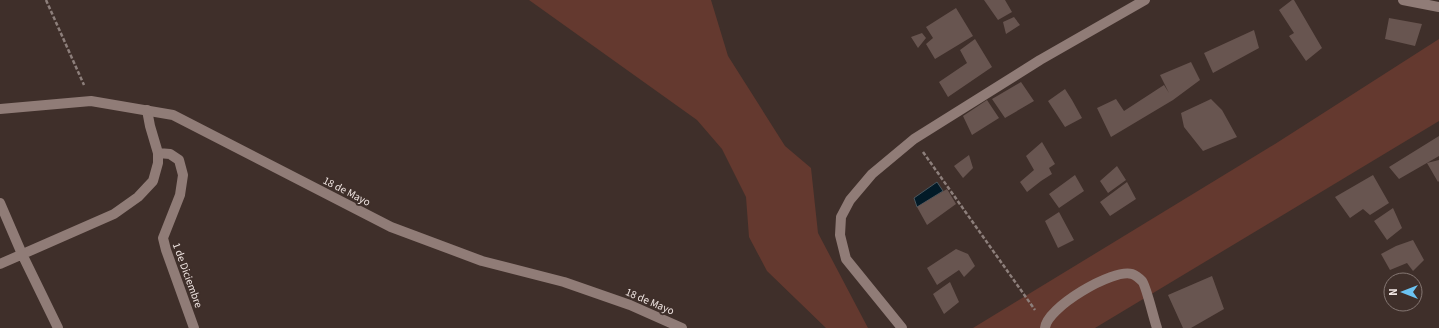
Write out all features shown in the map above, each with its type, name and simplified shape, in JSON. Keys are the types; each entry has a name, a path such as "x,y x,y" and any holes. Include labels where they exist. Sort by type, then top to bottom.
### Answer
{"street":[{"path":"902,328 846,259 840,235 841,217 850,200 872,174 914,139 1040,60 1145,0"},
{"path":"1403,0 1439,7"},
{"name":"18 de Mayo","path":"0,110 91,101 173,115 391,227 482,261 564,282 630,305 682,328"},
{"path":"0,264 114,214 138,197 153,181 158,163 158,152 150,126 148,110"},
{"name":"1 de Diciembre","path":"158,152 170,154 180,160 183,175 180,195 163,238 194,328"},
{"path":"0,203 22,254 58,328"},
{"path":"1045,326 1058,308 1102,279 1118,274 1132,274 1144,282 1157,328"}],"path":[{"path":"46,0 91,101"},
{"path":"914,139 1045,326"}],"shaded area":[{"path":"529,0 711,0 728,56 785,146 811,168 818,233 868,328 826,328 767,271 749,237 746,197 722,149 697,120"},
{"path":"1439,39 1439,121 1095,328 973,328 1275,144"}],"water":[{"path":"937,182 943,191 917,207 914,198"}],"building":[{"path":"984,0 1005,0 1012,12 998,20"},
{"path":"1294,0 1322,48 1306,61 1289,36 1294,33 1279,10"},
{"path":"956,8 973,36 935,59 926,44 933,38 926,27"},
{"path":"1014,17 1020,25 1006,34 1003,22"},
{"path":"1389,18 1422,24 1415,46 1385,39"},
{"path":"1254,30 1259,48 1213,73 1204,53"},
{"path":"922,33 926,38 918,48 911,37"},
{"path":"975,39 992,67 948,97 939,82 967,63 960,50"},
{"path":"1191,62 1200,80 1173,100 1111,137 1097,108 1116,99 1124,111 1164,85 1169,93 1160,75"},
{"path":"1021,82 1034,101 1005,118 992,99"},
{"path":"1065,89 1082,118 1065,127 1048,101"},
{"path":"1211,99 1222,110 1237,137 1203,151 1184,127 1181,113"},
{"path":"987,100 999,118 972,135 963,116"},
{"path":"1439,136 1439,156 1399,179 1389,167"},
{"path":"1042,142 1055,164 1049,168 1052,174 1027,192 1020,182 1034,170 1026,156"},
{"path":"969,155 973,168 963,178 954,166"},
{"path":"1439,160 1439,181 1438,182 1427,163"},
{"path":"1117,166 1126,180 1108,193 1100,181"},
{"path":"1075,175 1084,191 1059,208 1049,194"},
{"path":"1373,175 1389,203 1370,215 1363,209 1350,218 1335,197"},
{"path":"1127,182 1136,199 1110,216 1100,202"},
{"path":"947,189 956,204 927,225 917,207"},
{"path":"1393,208 1402,228 1387,240 1374,221"},
{"path":"1059,212 1074,240 1058,248 1045,221"},
{"path":"1413,240 1424,260 1413,271 1407,263 1390,270 1381,254 1396,246"},
{"path":"956,249 968,254 975,266 964,277 959,270 937,285 927,268"},
{"path":"1212,276 1224,309 1191,328 1183,328 1168,295"},
{"path":"950,282 959,302 944,314 933,294"}]}
